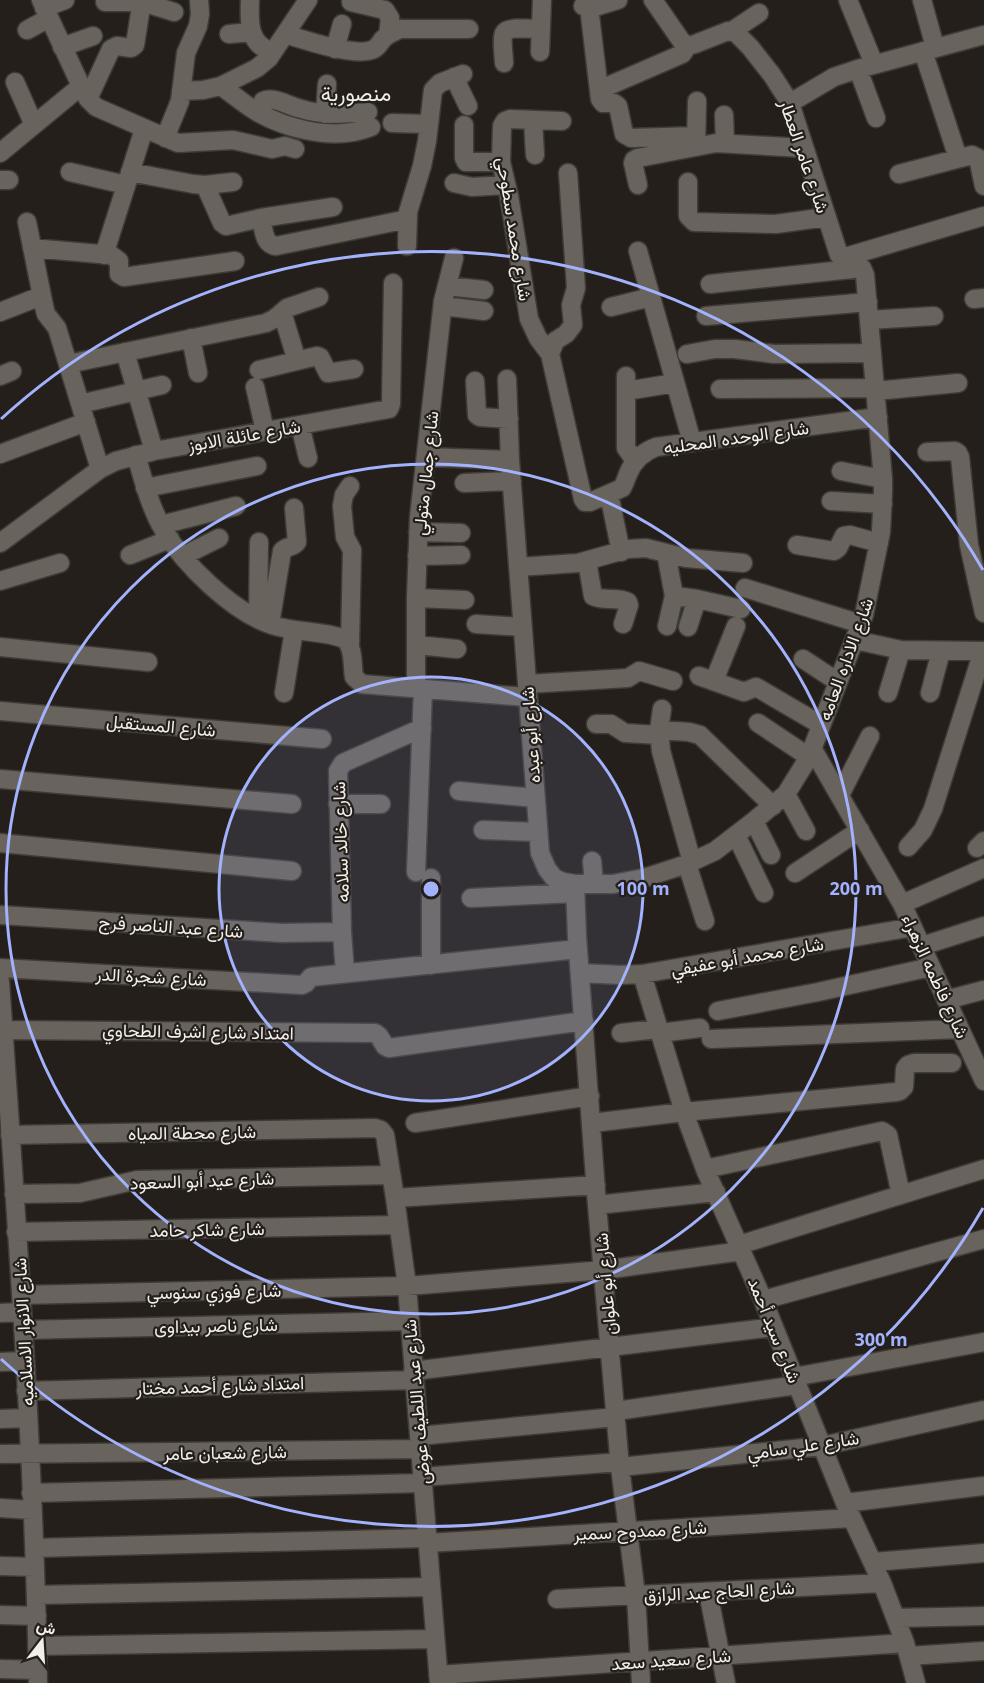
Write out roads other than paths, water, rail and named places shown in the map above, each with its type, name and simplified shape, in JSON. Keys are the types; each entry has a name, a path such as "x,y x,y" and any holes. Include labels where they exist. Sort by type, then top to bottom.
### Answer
{"street":[{"path":"27,30 45,9 65,0"},
{"path":"165,138 180,101 186,53 198,26 200,0"},
{"path":"250,0 249,18 252,32 258,45 273,52"},
{"path":"181,91 221,86 257,68 269,58 308,0"},
{"path":"616,0 607,4 586,7 600,95 603,103 614,103 618,106 623,131 628,137 804,148"},
{"path":"652,0 682,42 690,45 732,31 759,13"},
{"path":"848,0 866,67 876,118"},
{"path":"922,0 929,49 958,158"},
{"path":"105,2 142,1 174,12"},
{"path":"0,153 34,125 85,92 111,49 117,46 131,48 135,45 142,1"},
{"path":"536,1 541,29 540,52"},
{"path":"351,2 382,8 388,12 390,18 388,35"},
{"path":"45,9 85,92 96,107 103,111 178,143 233,140 272,148 285,146 295,149"},
{"path":"335,49 342,24"},
{"path":"285,34 335,49 372,50 388,35 400,30 469,29"},
{"path":"504,63 503,35 507,30 541,29"},
{"name":"شارع عامر العطار","path":"732,31 750,47 790,103 826,217 842,258"},
{"path":"229,34 252,32"},
{"path":"790,103 834,77 984,35"},
{"path":"62,46 93,36"},
{"path":"600,95 682,54 686,44"},
{"path":"406,246 408,219 412,196 422,166 433,90 440,83 459,75 468,106"},
{"path":"15,82 34,125"},
{"path":"325,114 327,84"},
{"path":"221,86 259,113 288,125 316,132 354,132 369,119 304,110 268,99 262,101 259,113"},
{"path":"696,141 697,102"},
{"path":"723,115 725,143"},
{"name":"شارع محمد سطوحي","path":"550,354 538,338 529,319 501,162 503,123 510,120 562,121"},
{"path":"534,120 535,155"},
{"path":"392,123 428,124"},
{"path":"464,125 464,159 466,162 501,162"},
{"path":"104,255 144,129"},
{"path":"638,185 633,163 635,159 696,141"},
{"path":"899,174 970,155 978,158 984,186"},
{"path":"70,172 205,185 233,182"},
{"path":"568,173 576,291 571,305 573,324 566,334 555,341 550,354 583,497 588,502 609,494 621,552"},
{"path":"688,182 688,216 694,222 776,224 826,217"},
{"path":"454,183 472,187 506,185"},
{"path":"205,185 222,223 229,226 261,218 333,207"},
{"path":"842,258 984,216"},
{"path":"261,218 267,242 276,246 408,219"},
{"path":"27,222 46,314 57,328 100,469"},
{"path":"32,248 111,255 119,261 119,274 124,277 235,261"},
{"path":"638,251 693,442"},
{"name":"شارع جمال متولي","path":"431,965 423,875 422,728 416,645 418,517 443,306 454,258"},
{"path":"842,258 862,268"},
{"path":"710,284 862,268"},
{"name":"شارع الاداره العامه","path":"575,889 594,884 613,884 644,878 689,863 715,851 780,800 811,752 858,632 869,594 879,543 883,504 882,479 876,389 865,275 862,268"},
{"name":"شارع عائلة الابوز","path":"0,543 100,469 116,461 154,451 387,410 392,404 393,284"},
{"path":"447,286 484,290"},
{"path":"0,312 42,296"},
{"path":"68,364 266,323 295,304 319,297"},
{"path":"611,307 651,297"},
{"path":"443,306 484,311"},
{"path":"706,316 868,311 934,316"},
{"path":"282,312 297,361"},
{"path":"191,338 198,373"},
{"path":"687,354 716,349 774,354 872,352"},
{"path":"125,352 154,451"},
{"path":"265,431 257,379 297,361 317,356 320,357 328,373 354,369"},
{"name":"شارع أبو عبده","path":"507,379 510,460 540,853 554,878 575,889"},
{"path":"475,381 477,415 509,419"},
{"path":"639,457 631,455 626,448 626,384 675,383"},
{"path":"720,389 876,389 958,383"},
{"path":"0,454 83,413 136,391 162,385"},
{"name":"شارع الوحده المحليه","path":"609,494 624,485 631,466 639,457 657,447 878,417"},
{"path":"300,425 308,458"},
{"path":"927,452 955,451 960,458 969,545 984,613"},
{"path":"136,455 146,488 166,532 194,570 225,597 264,621 294,630 342,638 350,645"},
{"path":"426,457 510,460"},
{"path":"146,488 257,466"},
{"path":"841,471 882,479"},
{"path":"464,483 512,482"},
{"path":"350,486 342,502 345,537 352,550 350,645 354,677 357,681 367,685 420,689 527,691 628,678 639,671 673,681"},
{"path":"831,501 883,504"},
{"path":"130,555 166,532 236,506"},
{"path":"264,621 282,551 294,546 297,542 294,508"},
{"path":"418,532 461,533"},
{"path":"797,545 834,551 844,537 850,535 879,543"},
{"path":"183,556 219,538"},
{"path":"259,542 264,621"},
{"path":"518,567 569,564 628,549 645,548 686,558 743,563"},
{"path":"666,553 674,596 666,626"},
{"path":"417,556 461,555"},
{"path":"586,561 594,596 598,599 628,602 623,624"},
{"path":"0,581 60,563"},
{"path":"745,588 901,650 984,651 933,809 923,830 908,848"},
{"path":"674,596 697,599 738,617 707,679 744,692 756,687 821,725"},
{"path":"416,598 465,600"},
{"path":"688,627 697,599"},
{"path":"476,624 522,627"},
{"path":"284,693 294,630"},
{"path":"416,645 457,649"},
{"path":"0,647 148,662"},
{"path":"888,693 901,650"},
{"path":"930,693 941,651"},
{"path":"802,659 838,682"},
{"path":"662,709 659,733 661,751 705,921"},
{"name":"شارع المستقبل","path":"0,711 322,739"},
{"path":"758,723 811,752"},
{"path":"596,724 611,724 625,733 689,732 700,735 780,800 806,831"},
{"name":"شارع خالد سلامه","path":"345,973 338,771 343,764 422,728"},
{"path":"840,795 870,736"},
{"name":"شارع فاطمه الزهراء","path":"811,752 840,795 902,904 960,1029 976,1045 984,1081"},
{"path":"0,779 292,804"},
{"path":"459,791 535,798"},
{"path":"338,804 381,804"},
{"path":"754,821 771,855"},
{"path":"483,830 538,832"},
{"path":"795,873 860,830"},
{"path":"736,835 764,893"},
{"path":"0,843 292,871"},
{"path":"592,861 594,884"},
{"path":"902,904 984,868"},
{"path":"471,898 575,889"},
{"name":"شارع أبو علوان","path":"575,889 597,1205 620,1464 636,1595 641,1683"},
{"name":"شارع عبد الناصر فرج","path":"0,915 292,934 342,932"},
{"path":"922,946 984,926"},
{"name":"شارع محمد أبو عفيفي","path":"580,973 642,974 913,927"},
{"path":"345,973 578,949"},
{"path":"718,1011 931,967"},
{"name":"شارع شجرة الدر","path":"0,968 302,985 311,977 345,973"},
{"name":"شارع سيد أحمد","path":"642,974 684,1112 705,1169 763,1300 848,1510 882,1583 907,1650 916,1683"},
{"name":"شارع الانوار الاسلاميه","path":"0,981 10,1201 16,1232 28,1418 38,1676"},
{"path":"946,1000 984,990"},
{"name":"امتداد شارع اشرف الطحاوي","path":"2,1029 375,1033 389,1048 584,1021"},
{"path":"621,1033 960,1029"},
{"path":"592,1124 684,1112 896,1092 904,1088 905,1069 908,1065 952,1063"},
{"path":"415,1123 590,1096"},
{"name":"شارع محطة المياه","path":"7,1144 375,1128"},
{"name":"شارع عبد اللطيف عوض","path":"375,1128 381,1130 385,1135 406,1286 439,1679"},
{"path":"705,1169 882,1131 888,1136 901,1195"},
{"name":"شارع فوزي سنوسي","path":"22,1312 604,1270 740,1248 984,1169"},
{"name":"شارع عيد أبو السعود","path":"10,1201 80,1193 137,1180 392,1175"},
{"path":"395,1198 596,1185"},
{"path":"597,1205 716,1192"},
{"name":"شارع شاكر حامد","path":"16,1232 398,1225"},
{"path":"763,1300 984,1239"},
{"path":"0,1313 22,1312"},
{"name":"شارع ناصر بيداوى","path":"22,1312 409,1321"},
{"name":"امتداد شارع أحمد مختار","path":"26,1391 414,1375 610,1347 774,1327"},
{"name":"شارع شعبان عامر","path":"0,1454 419,1443 616,1414 796,1381 984,1342"},
{"path":"0,1362 24,1361"},
{"name":"شارع علي سامي","path":"0,1508 32,1502 422,1480 822,1446 984,1410"},
{"path":"0,1419 28,1418"},
{"name":"شارع ممدوح سمير","path":"34,1548 427,1540 627,1531 848,1510 984,1486"},
{"path":"873,1562 984,1553"},
{"path":"0,1566 35,1567"},
{"name":"شارع الحاج عبد الرازق","path":"557,1599 882,1583"},
{"path":"36,1595 431,1587"},
{"path":"708,1592 726,1683"},
{"path":"0,1615 37,1616"},
{"path":"896,1618 984,1616"},
{"path":"37,1646 435,1639"},
{"name":"شارع سعيد سعد","path":"439,1679 721,1656 907,1650 984,1651"},
{"path":"0,1669 38,1676"}],"district":[{"name":"منصورية","path":"356,93"}]}
